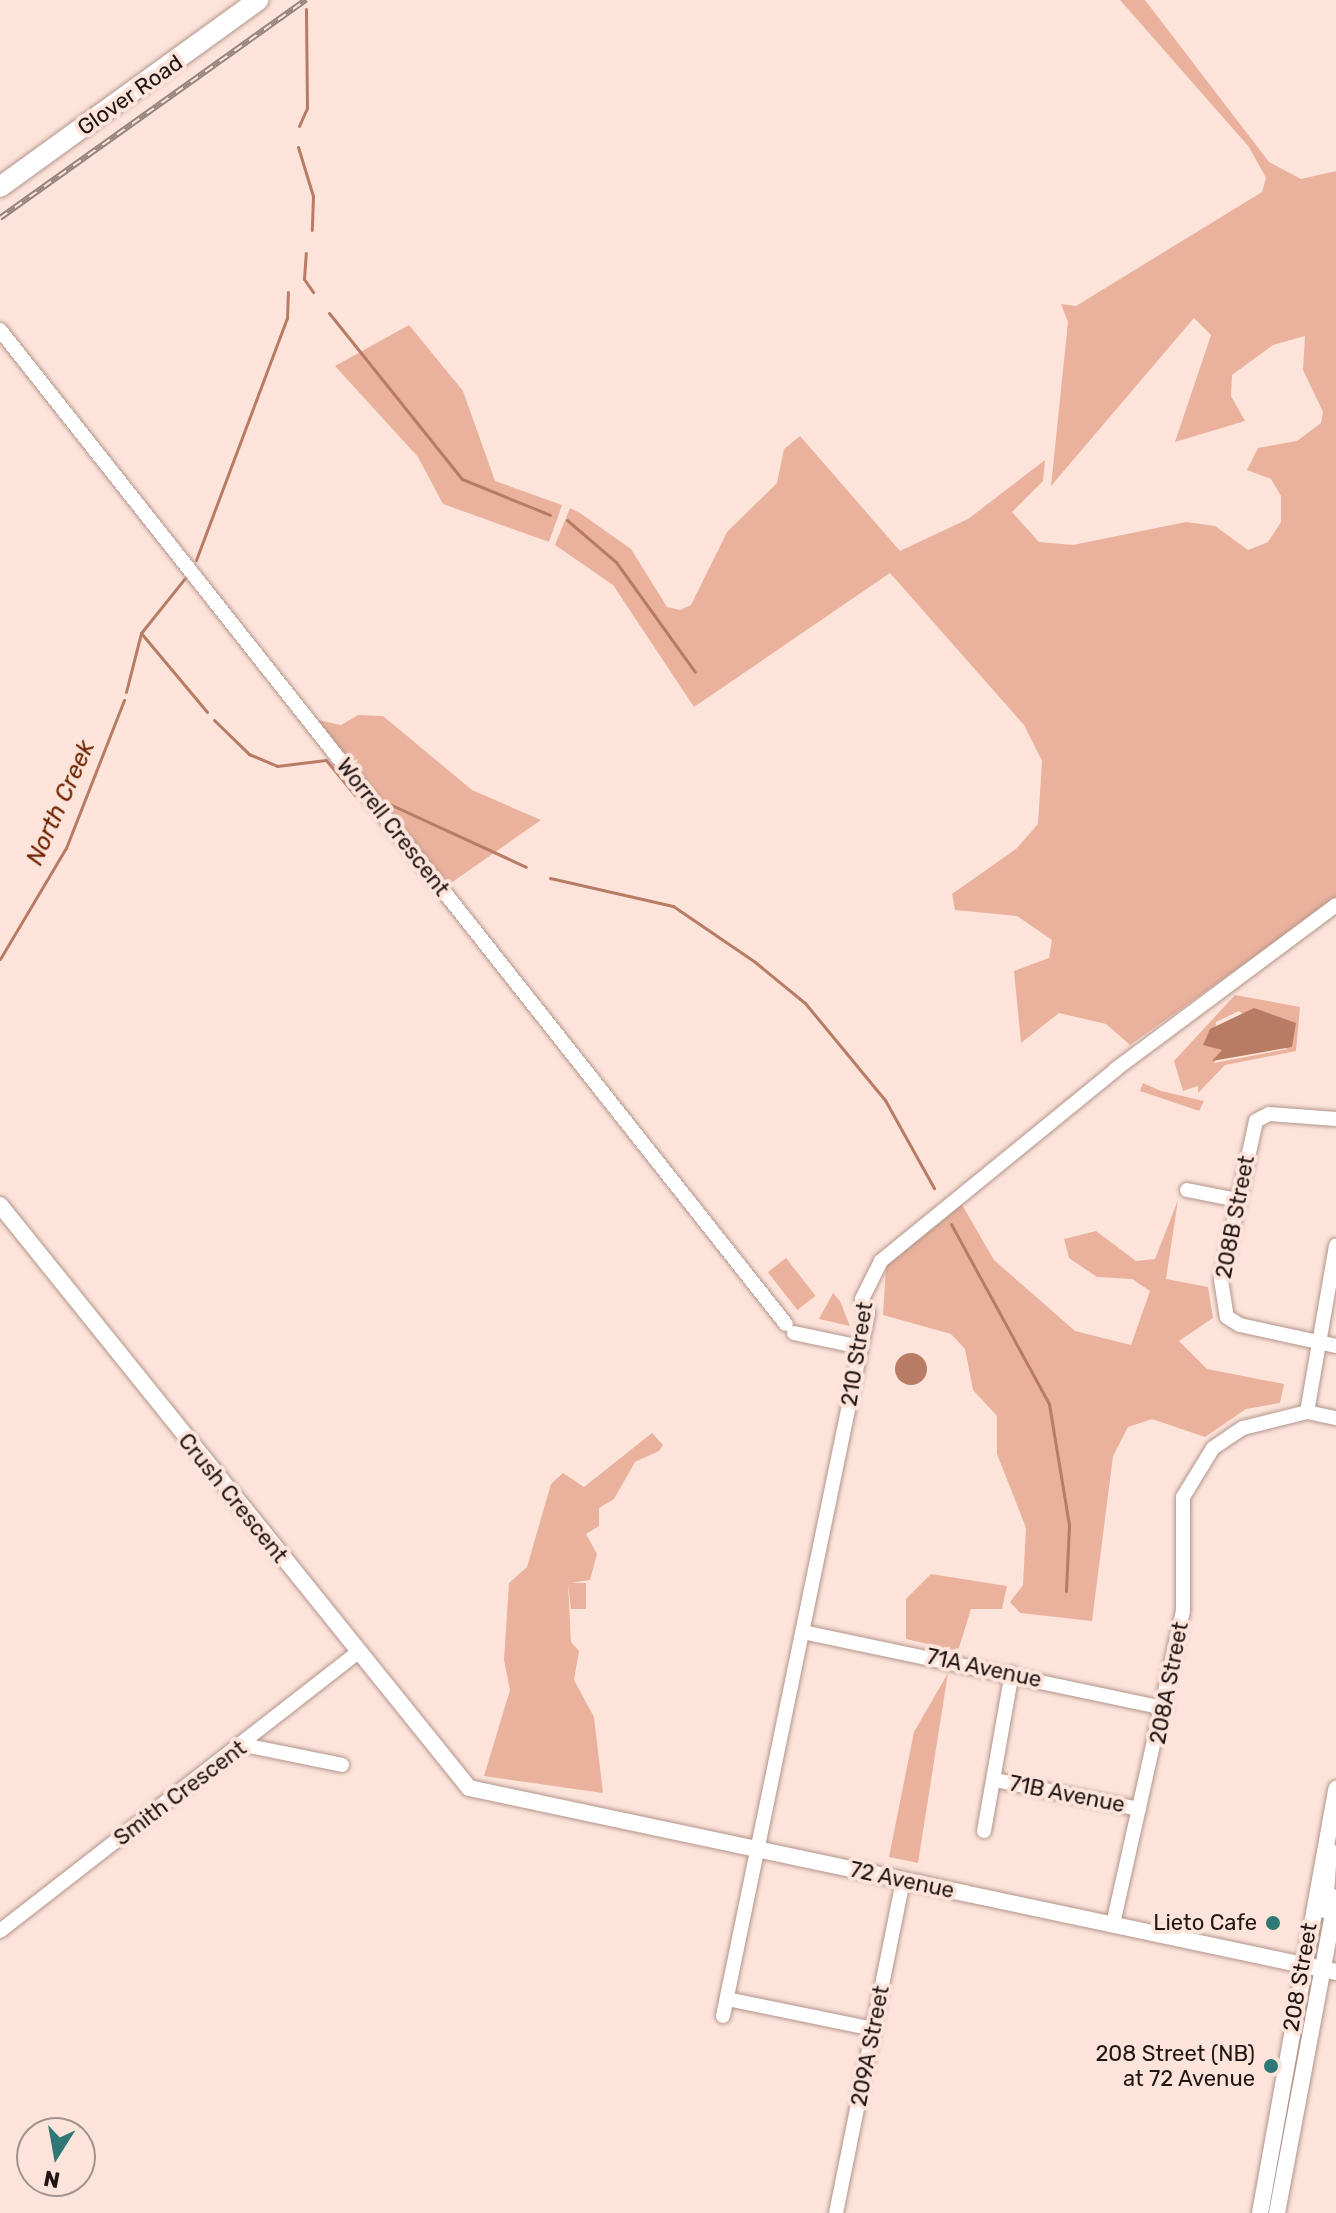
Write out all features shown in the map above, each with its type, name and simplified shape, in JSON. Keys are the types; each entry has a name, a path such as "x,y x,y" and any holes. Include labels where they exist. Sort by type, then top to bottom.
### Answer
{"highway":[{"name":"Glover Road","path":"0,187 258,0"}],"main road":[{"name":"Crush Crescent","path":"0,1205 357,1653 469,1788"},
{"name":"72 Avenue","path":"469,1788 1330,1971"},
{"name":"208 Street","path":"1260,2213 1302,1965 1336,1789"},
{"path":"1327,1829 1331,1871 1318,1953 1330,1971"},
{"name":"208 Street","path":"1277,2213 1330,1971 1336,1897"},
{"path":"1292,2138 1289,2082 1302,1965"}],"street":[{"name":"Worrell Crescent","path":"0,330 790,1328 861,1347"},
{"name":"210 Street","path":"723,2016 868,1313 862,1299 889,1250 1336,905"},
{"name":"208B Street","path":"1316,1342 1227,1317 1221,1280 1259,1118 1336,1119"},
{"path":"1187,1190 1238,1200"},
{"path":"1336,1246 1316,1342 1307,1412 1336,1418"},
{"path":"1316,1342 1336,1346"},
{"name":"208A Street","path":"1113,1924 1165,1708 1185,1588 1180,1510 1213,1448 1264,1419 1307,1412"},
{"name":"71A Avenue","path":"803,1632 1012,1673 1165,1708"},
{"name":"Smith Crescent","path":"0,1931 244,1745 357,1653"},
{"path":"984,1831 1012,1673"},
{"path":"244,1745 342,1765"},
{"name":"71B Avenue","path":"995,1780 1139,1809"},
{"name":"209A Street","path":"836,2213 903,1880"},
{"path":"727,1999 873,2029"}],"shaded area":[{"path":"1120,0 1145,0 1269,162 1301,179 1336,171 1336,899 1130,1045 1106,1024 1059,1013 1021,1043 1014,971 1049,958 1052,940 1017,916 955,910 952,894 1016,849 1038,824 1042,761 1024,725 890,573 694,707 613,585 555,545 570,508 631,549 667,607 680,610 691,605 727,532 777,483 784,449 800,436 900,551 968,519 1045,460 1043,481 1012,512 1039,542 1073,545 1186,522 1215,526 1248,550 1268,542 1281,522 1281,496 1271,479 1247,470 1258,448 1297,441 1321,423 1323,412 1303,370 1305,336 1273,345 1232,375 1231,396 1245,421 1175,442 1211,335 1194,318 1051,486 1068,322 1061,304 1076,306 1262,192 1266,178 1249,147"},
{"path":"409,325 463,391 495,481 562,505 549,542 443,504 418,457 335,366"},
{"path":"358,715 383,716 472,790 541,820 448,885 318,720 341,725"},
{"path":"1235,995 1300,1007 1296,1051 1225,1065 1198,1093 1198,1086 1183,1091 1174,1061","holes":["1239,1011 1287,1049 1214,1063 1222,1050 1214,1045 1216,1022"]},
{"path":"1254,1008 1296,1023 1292,1047 1212,1061 1222,1050 1203,1045 1210,1029"},
{"path":"1143,1083 1161,1091 1204,1101 1199,1111 1140,1091"},
{"path":"1178,1200 1166,1279 1208,1287 1213,1318 1179,1341 1207,1369 1284,1384 1280,1403 1246,1409 1205,1437 1152,1419 1128,1427 1113,1456 1092,1621 1020,1613 1010,1602 1023,1585 1026,1528 997,1454 997,1416 973,1390 965,1349 951,1334 883,1315 886,1266 961,1203 994,1260 1075,1331 1131,1345 1150,1291 1132,1279 1097,1277 1069,1258 1064,1239 1096,1231 1136,1261 1155,1259"},
{"path":"786,1258 816,1296 797,1310 768,1272"},
{"path":"833,1293 840,1301 850,1326 819,1319"},
{"path":"911,1353 922,1358 927,1369 922,1380 911,1385 900,1380 895,1369 900,1358"},
{"path":"652,1433 663,1445 659,1451 635,1462 614,1499 599,1508 599,1526 586,1534 597,1554 590,1580 571,1583 586,1583 586,1609 571,1609 568,1584 571,1642 579,1651 574,1680 594,1717 603,1793 484,1776 510,1690 504,1660 509,1583 527,1567 551,1484 563,1473 584,1487"},
{"path":"931,1574 1007,1586 1002,1609 971,1609 958,1651 906,1639 906,1599"},
{"path":"948,1673 918,1863 889,1857 914,1732"}],"waterway":[{"name":"North Creek","path":"299,126 307,108 306,9"},
{"name":"North Creek","path":"298,147 313,196 312,230"},
{"name":"North Creek","path":"304,279 306,253"},
{"path":"304,279 313,292"},
{"name":"North Creek","path":"196,560 287,318 288,292"},
{"path":"329,313 462,479 550,515"},
{"path":"567,520 616,562 695,672"},
{"name":"North Creek","path":"126,692 141,633 185,578"},
{"path":"141,633 207,712"},
{"name":"North Creek","path":"0,959 66,848 124,700"},
{"path":"214,720 249,754 277,766 326,760 355,795"},
{"path":"385,802 526,867"},
{"path":"550,878 673,906 755,962 805,1003 885,1100 934,1188"},
{"path":"951,1224 1049,1404 1069,1525 1066,1591"}],"railway":[{"path":"0,218 306,0"}],"place":[{"name":"Lieto Cafe","path":"1273,1923"},
{"name":"208 Street (NB) at 72 Avenue","path":"1271,2066"}]}
